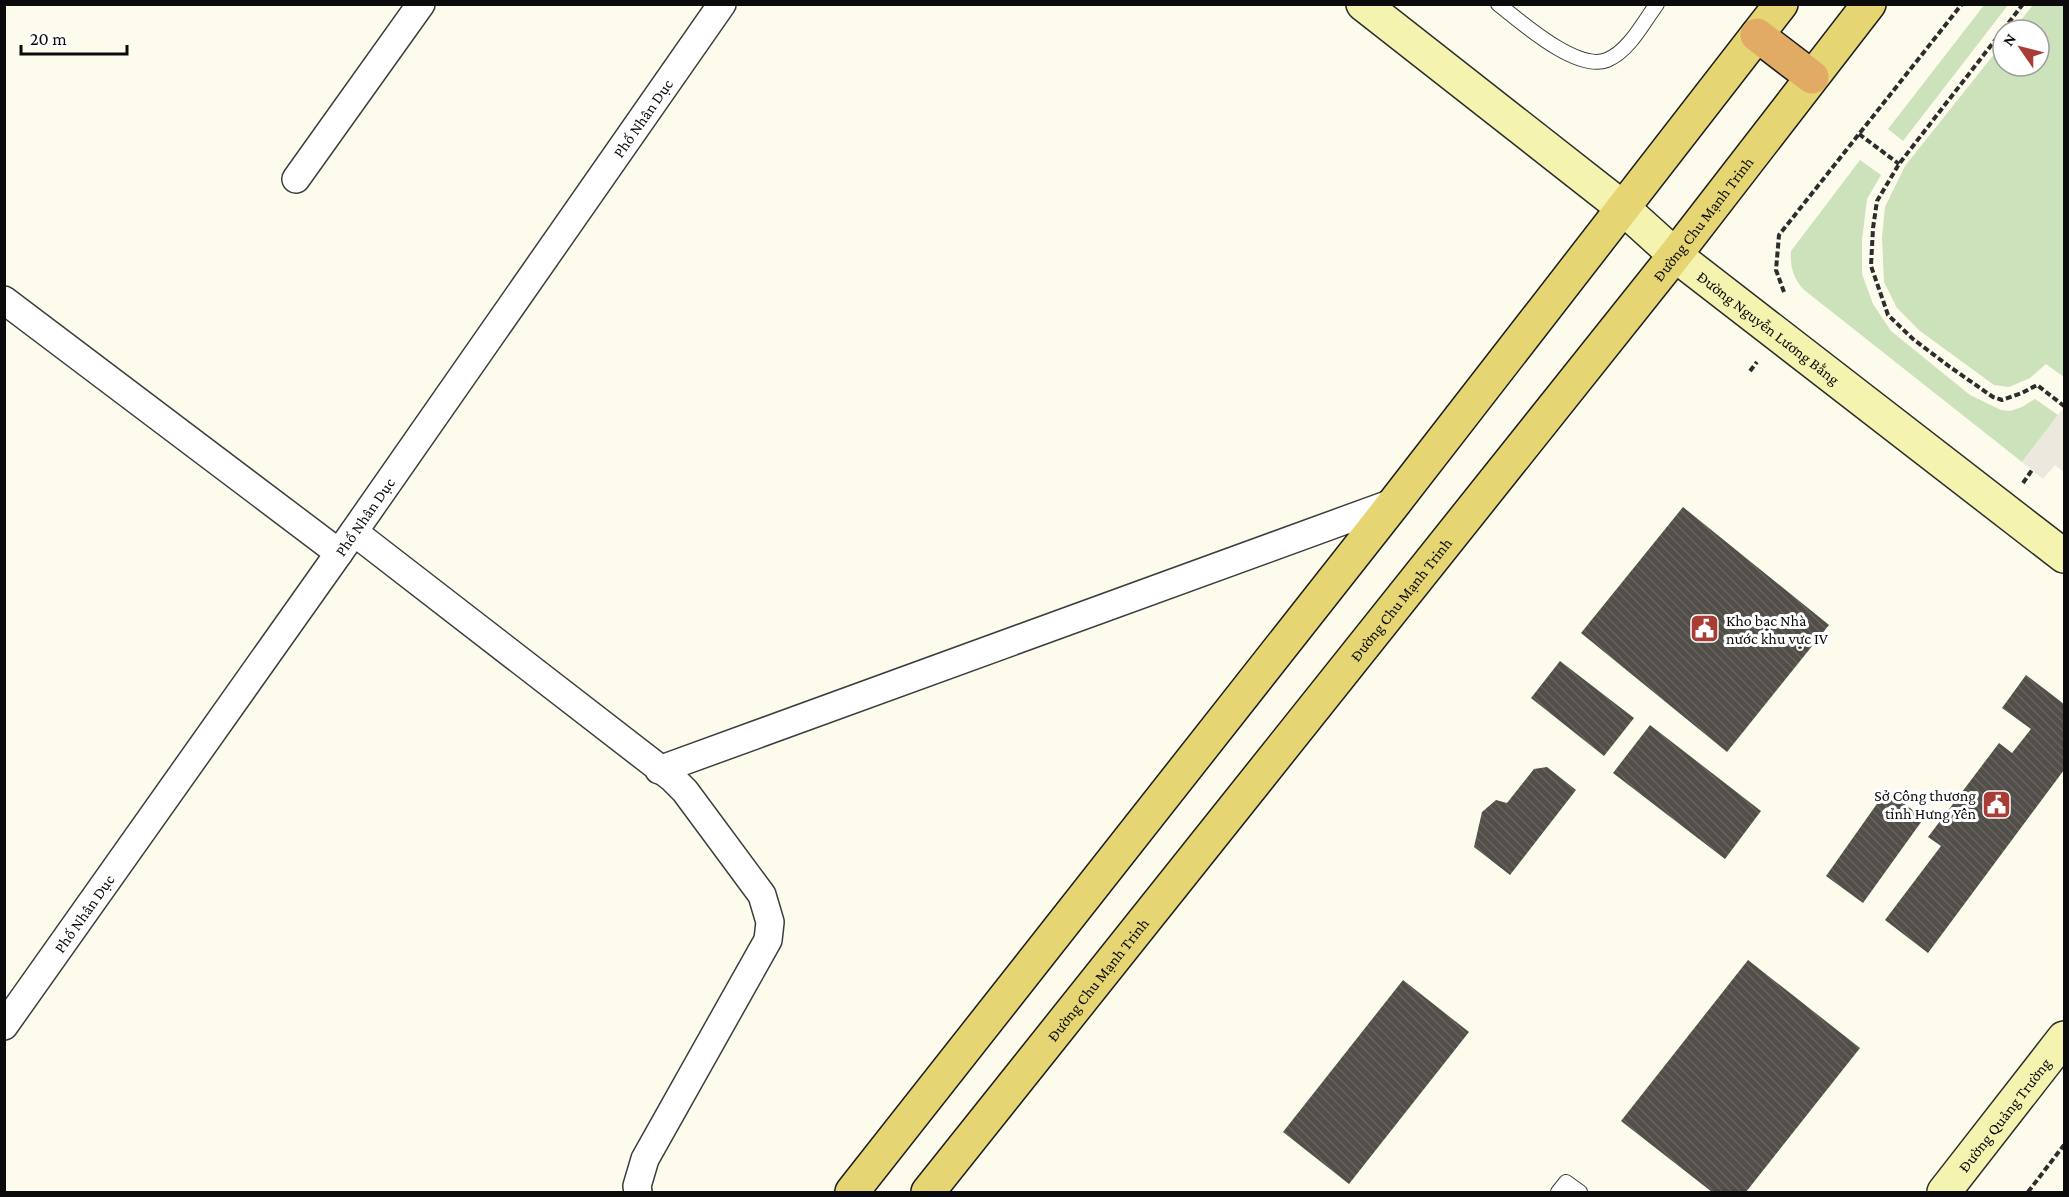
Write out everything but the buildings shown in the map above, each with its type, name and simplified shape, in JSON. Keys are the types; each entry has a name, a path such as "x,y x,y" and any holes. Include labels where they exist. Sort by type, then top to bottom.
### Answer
{"highway":[{"path":"1768,15 1812,77"}],"main road":[{"name":"Đường Chu Mạnh Trinh","path":"928,1192 1676,255 1869,4"},
{"path":"852,1192 1395,502 1623,208 1768,15"}],"street":[{"path":"296,179 421,4"},
{"name":"Phố Nhân Dục","path":"4,1026 722,4"},
{"name":"Đường Nguyễn Lương Bằng","path":"1363,4 1623,208 1676,255 2064,555"},
{"path":"4,300 346,542 672,778 685,790 762,895 770,922 768,940 645,1159 638,1192"},
{"path":"659,770 1395,502"},
{"name":"Đường Quảng Trường","path":"1944,1192 2064,1038"}],"lane":[{"path":"1498,4 1548,42 1590,62 1607,60 1628,45 1657,4"},
{"path":"1558,1192 1566,1182 1580,1192"}],"path":[{"path":"1779,235 1962,4"},
{"path":"2012,18 2023,4"},
{"path":"1991,45 1899,164 1877,201 1871,266 1888,315 1913,339 1993,397 2002,399 2022,393 2037,385 2064,406"},
{"path":"1859,134 1899,164"},
{"path":"2023,484 2032,470"},
{"path":"2028,1192 2064,1145"},
{"path":"2046,1168 2052,1172"}],"green space":[{"path":"1985,4 2008,5 1998,18 1991,18 1991,27 1903,141 1888,129"},
{"path":"2033,5 2064,5 2064,377 2046,364 2030,378 2009,387 1994,385 1920,331 1897,308 1884,282 1882,237 1885,207 1905,166 1991,58 1991,78 2051,78 2051,18 2023,18"},
{"path":"1860,160 1881,175 1867,199 1862,240 1862,274 1873,304 1891,331 1970,395 2001,410 2010,411 2035,399 2058,415 2022,462 1803,289 1797,280 1792,267 1791,251"}],"shaded area":[{"path":"2064,407 2064,472 2055,465 2043,479 2022,462"}],"place":[{"name":"Kho bạc Nhà nước khu vực IV","path":"1705,629"},
{"name":"Sở Công thương tỉnh Hưng Yên","path":"1997,804"}]}
